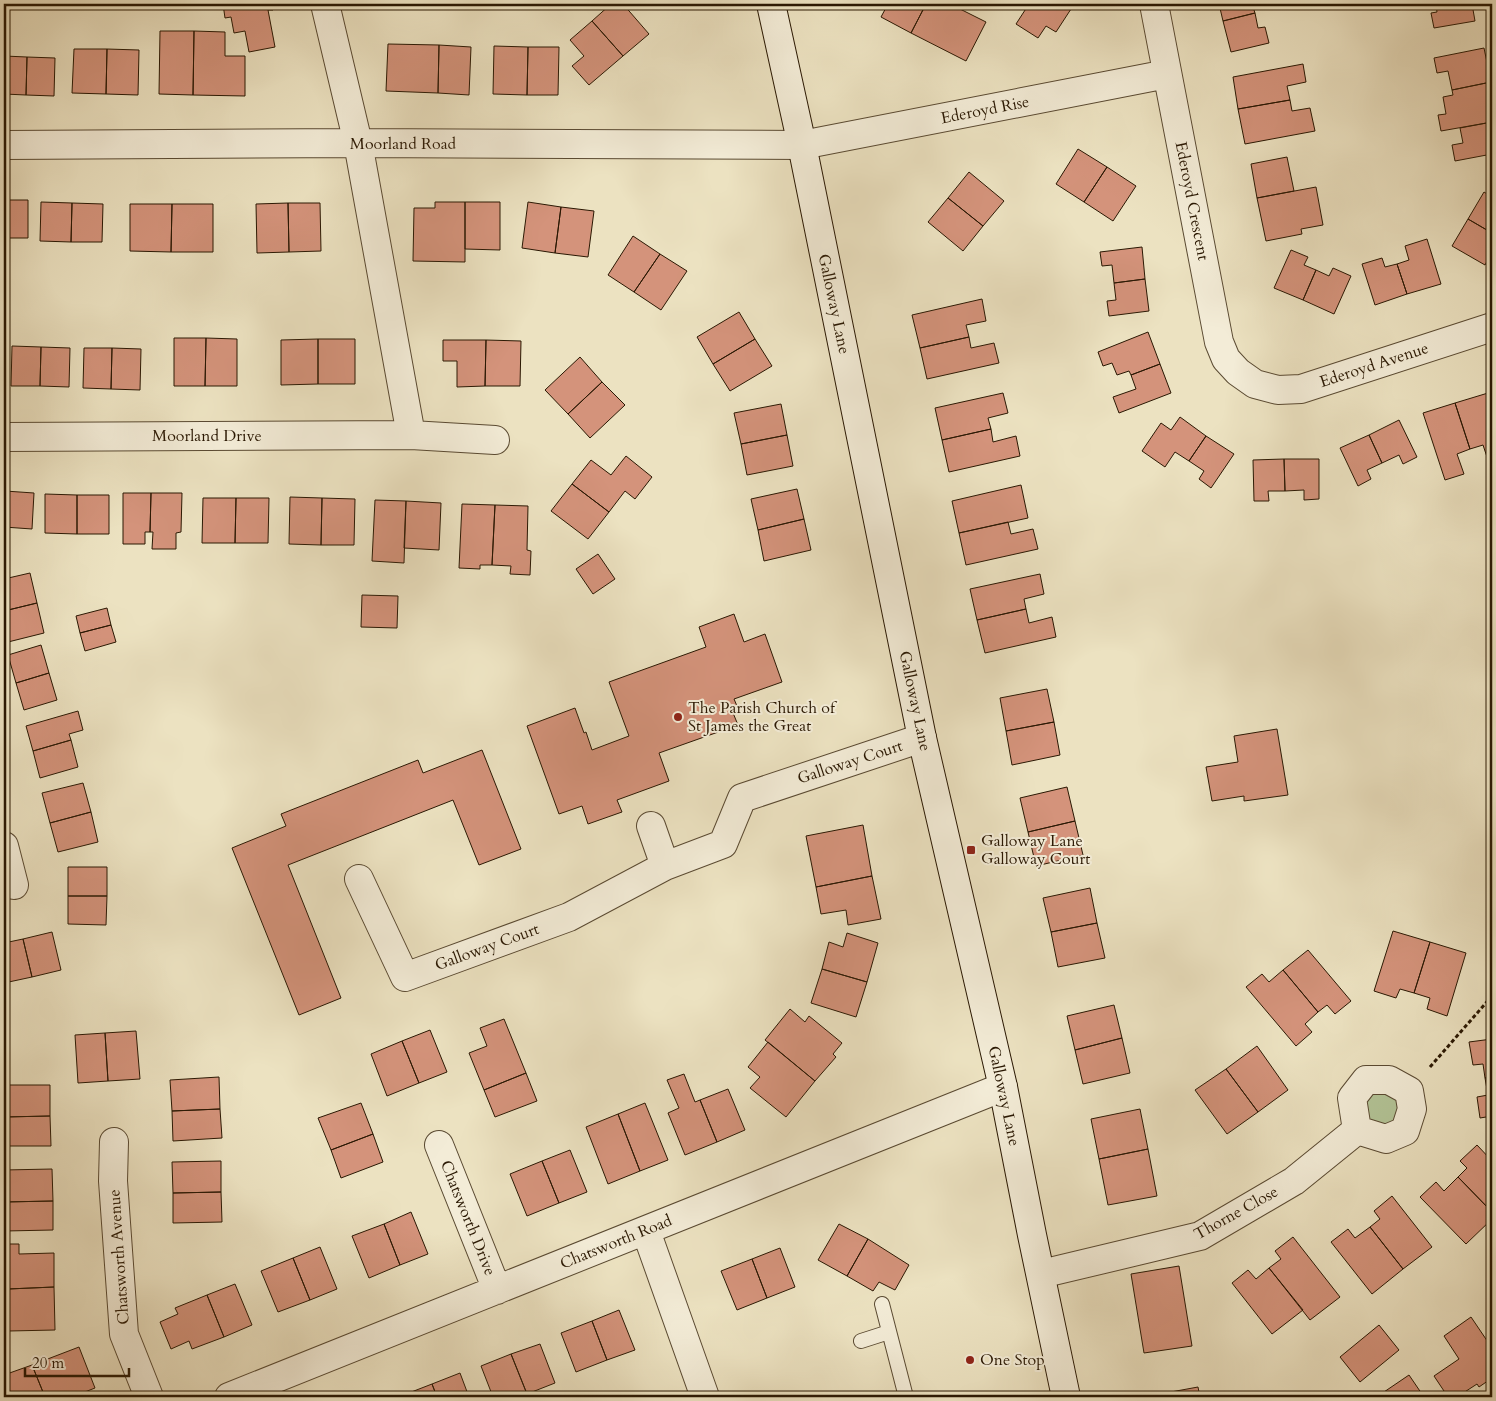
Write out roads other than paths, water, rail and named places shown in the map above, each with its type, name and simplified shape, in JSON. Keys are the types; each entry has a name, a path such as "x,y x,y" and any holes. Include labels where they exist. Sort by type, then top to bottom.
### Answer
{"street":[{"path":"325,4 358,144 411,435"},
{"name":"Galloway Lane","path":"771,4 802,145 922,738 1003,1087 1066,1397"},
{"name":"Ederoyd Crescent","path":"1154,4 1219,342 1226,359 1238,372 1255,384"},
{"name":"Ederoyd Rise","path":"802,145 1167,74"},
{"name":"Moorland Road","path":"4,145 802,145"},
{"name":"Ederoyd Avenue","path":"1255,384 1278,390 1301,389 1492,327"},
{"name":"Moorland Drive","path":"4,437 411,435 495,440"},
{"name":"Galloway Court","path":"358,879 405,977 569,917 665,866 724,844 742,798 922,738"},
{"path":"651,826 665,866"},
{"path":"4,846 14,885"},
{"path":"1366,1080 1390,1080 1408,1091 1412,1109 1405,1131 1386,1138 1357,1130 1352,1098 1366,1080"},
{"name":"Chatsworth Road","path":"229,1397 1003,1087"},
{"name":"Thorne Close","path":"1041,1274 1200,1236 1294,1181 1357,1130"},
{"name":"Chatsworth Avenue","path":"114,1142 114,1181 124,1334 149,1397"},
{"name":"Chatsworth Drive","path":"439,1145 497,1290"},
{"path":"646,1231 705,1397"}],"lane":[{"path":"882,1304 906,1397"},
{"path":"861,1341 889,1332"}],"place":[{"name":"The Parish Church of St James the Great","path":"678,717"},
{"name":"Galloway Lane Galloway Court","path":"971,850"},
{"name":"One Stop","path":"970,1360"}]}
